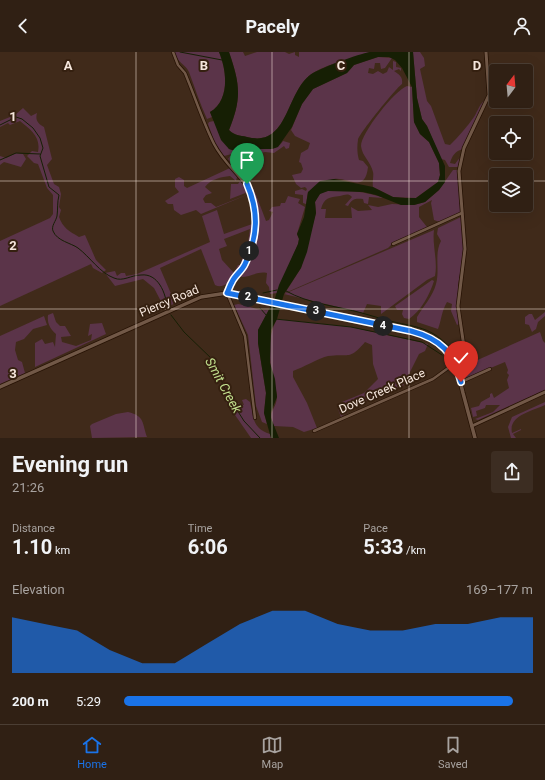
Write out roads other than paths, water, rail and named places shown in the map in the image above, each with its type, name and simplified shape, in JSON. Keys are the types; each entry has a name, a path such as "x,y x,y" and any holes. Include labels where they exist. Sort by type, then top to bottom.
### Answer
{"main road":[{"name":"Piercy Road","path":"0,387 201,297 227,293 411,331 430,337 444,347 458,369 474,438"}],"street":[{"path":"173,52 178,65 185,73 215,145 247,184 254,202 256,216 255,234 245,265 232,281 227,293 245,336 255,418"},
{"path":"455,363 461,357 464,347 458,306 465,249 459,178 461,161 473,126 489,95 486,52"},
{"path":"393,244 462,213"},
{"name":"Dove Creek Place","path":"314,431 433,379 455,363"},
{"path":"461,382 490,369"},
{"path":"472,426 545,392"}],"waterway":[{"path":"180,52 222,60"},
{"name":"Smit Creek","path":"0,125 16,117 22,119 33,128 40,138 43,148 40,156 49,187 59,195 57,216 53,227 55,234 78,248 109,276 117,279 124,279 137,275 147,275 152,277 163,290 167,307"},
{"path":"0,160 16,153 40,154"},
{"path":"263,293 277,290"},
{"path":"286,291 314,302 415,326 437,336 453,351"},
{"path":"260,308 267,316"},
{"name":"Smit Creek","path":"171,315 184,332 213,360 227,394 244,421 260,438"},
{"path":"275,319 351,327 422,342 442,355"}]}
